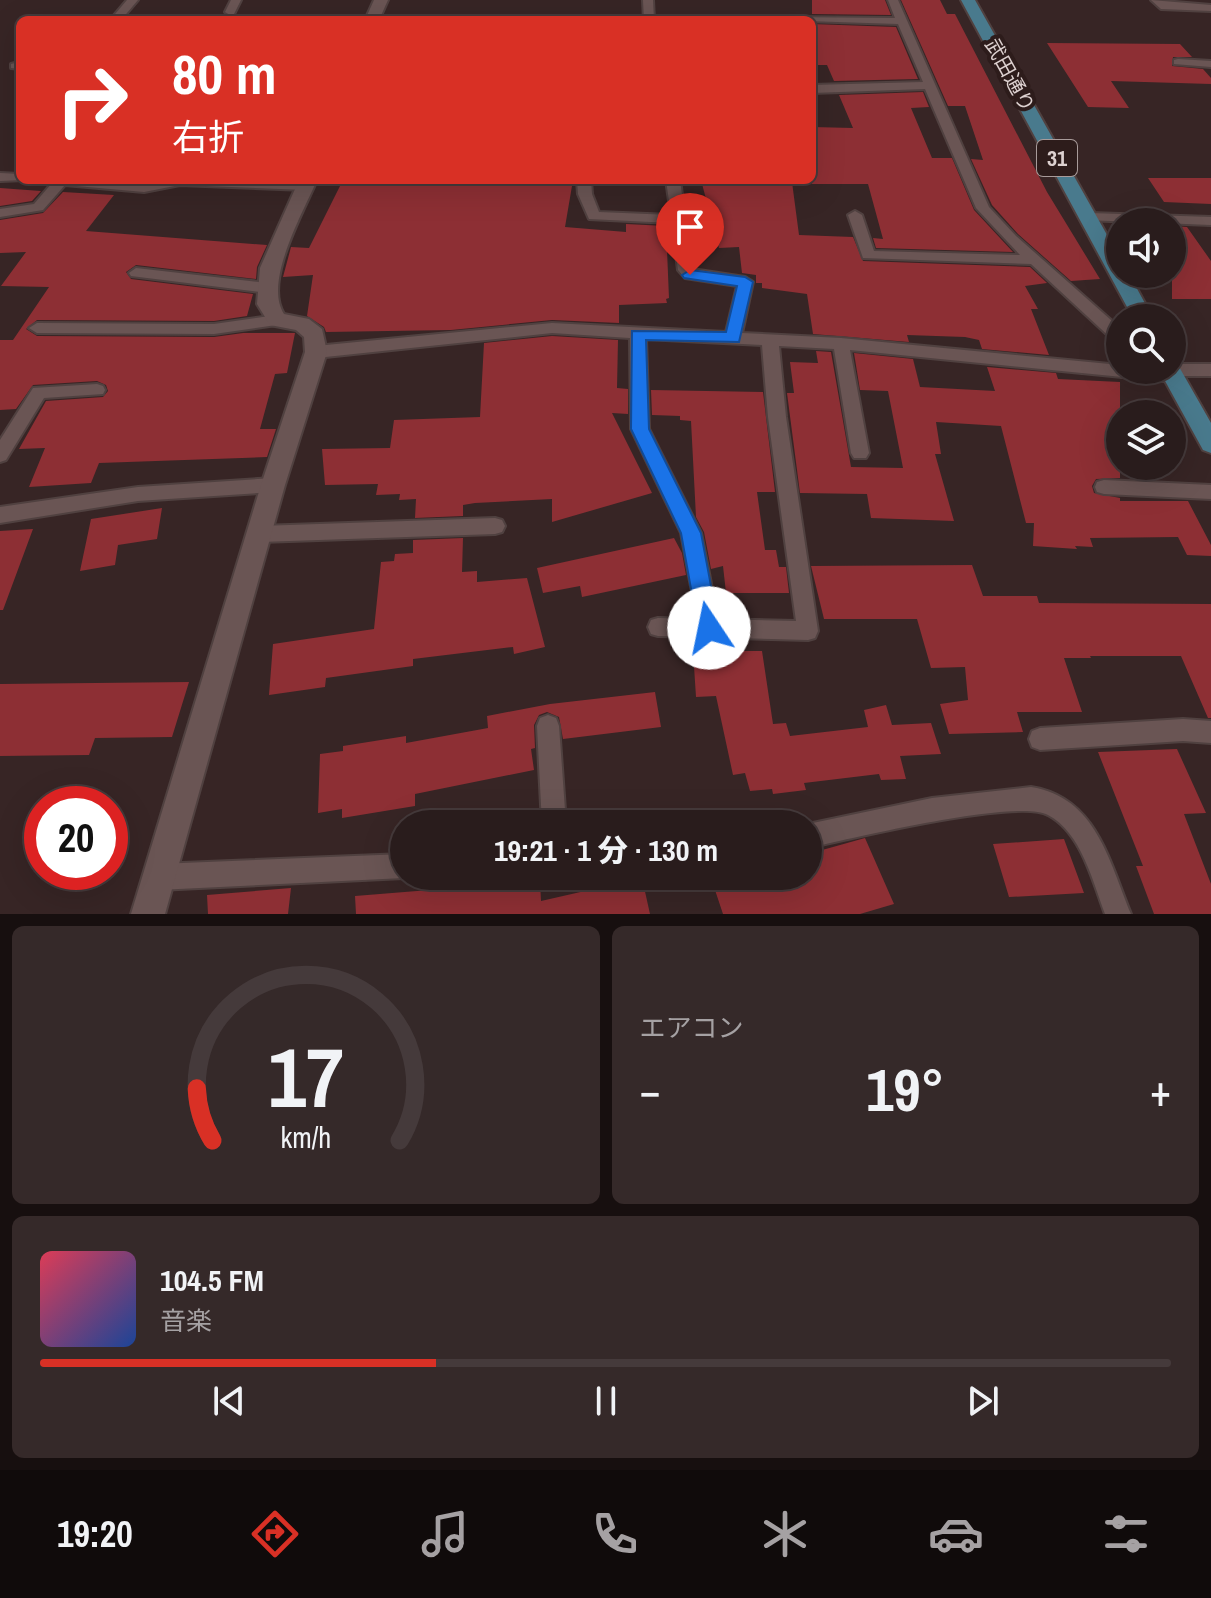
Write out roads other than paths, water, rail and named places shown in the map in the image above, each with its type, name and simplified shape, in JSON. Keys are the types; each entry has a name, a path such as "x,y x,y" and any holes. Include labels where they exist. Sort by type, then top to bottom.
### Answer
{"main road":[{"name":"武田通り","path":"968,0 1136,304"},
{"path":"1178,384 1209,436"}],"street":[{"path":"148,914 273,485 316,352 314,334 302,324 277,320 267,304 270,268 307,184"}],"lane":[{"path":"119,16 133,0"},
{"path":"230,12 236,0"},
{"path":"893,0 983,208 1034,260 1106,324"},
{"path":"1156,0 1161,6 1211,8"},
{"path":"816,20 902,21"},
{"path":"1178,62 1211,64"},
{"path":"816,89 931,85"},
{"path":"0,213 38,207 56,184"},
{"path":"102,184 144,188 165,184"},
{"path":"584,184 594,216 678,219"},
{"path":"674,184 685,270 690,275 745,282 733,338"},
{"path":"855,215 868,255 1034,260"},
{"path":"1090,217 1211,221"},
{"path":"136,273 268,288"},
{"path":"37,328 214,329 277,320"},
{"path":"316,352 552,328 841,344 1106,366"},
{"path":"638,335 640,429 691,533 709,628"},
{"path":"658,627 808,631 777,417 770,341"},
{"path":"841,344 860,453"},
{"path":"1186,371 1211,370"},
{"path":"0,455 39,392 97,390"},
{"path":"0,515 138,494 273,485"},
{"path":"1104,487 1211,492"},
{"path":"260,534 495,526"},
{"path":"548,726 553,810"},
{"path":"1040,739 1183,730 1211,732"},
{"path":"822,833 1013,799 1048,802 1070,817 1091,853 1118,914"},
{"path":"158,877 390,867"}]}
